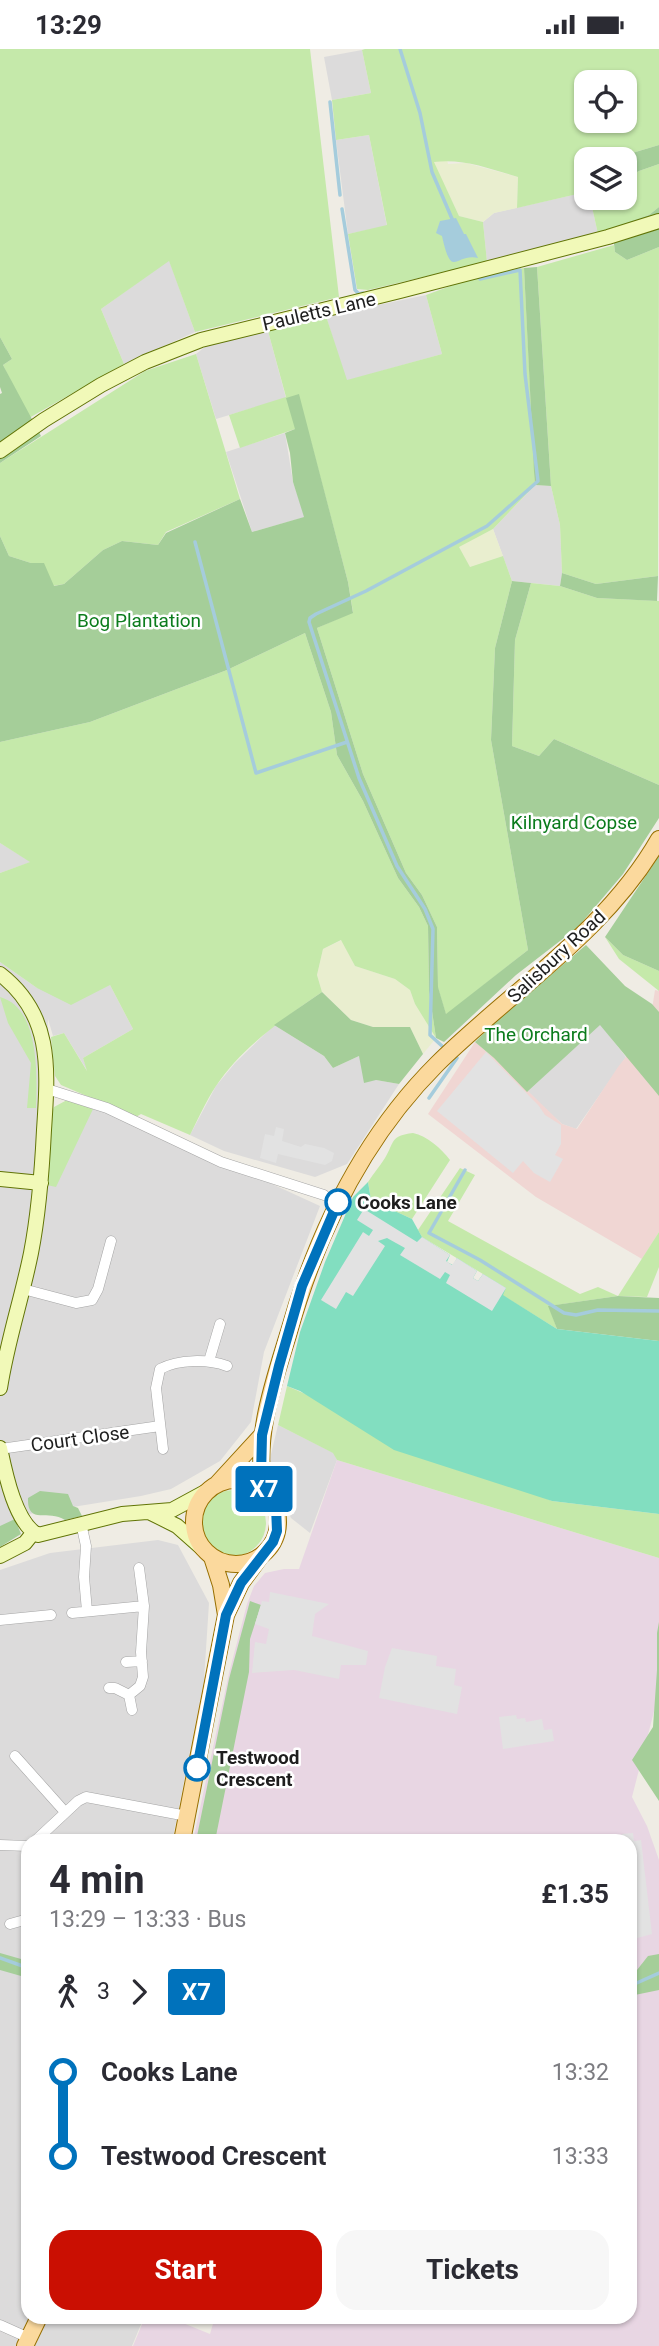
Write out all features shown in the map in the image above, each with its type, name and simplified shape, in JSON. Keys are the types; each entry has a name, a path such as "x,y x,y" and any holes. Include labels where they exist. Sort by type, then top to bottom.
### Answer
{"main road":[{"name":"Salisbury Road","path":"264,1490 261,1477 262,1435 302,1286 338,1202 372,1143 400,1105 437,1064 585,932 635,875 659,839"},
{"name":"Salisbury Road","path":"213,1487 262,1435"},
{"path":"183,1834 226,1615 241,1583 273,1542 277,1531 276,1507 264,1490 247,1481 228,1480 213,1487 196,1506 193,1524 198,1542 208,1553 221,1585 226,1615"},
{"path":"208,1553 231,1564 241,1564 260,1557"},
{"path":"27,2342 36,2324"}],"street":[{"name":"Pauletts Lane","path":"0,451 100,385 145,362 201,340 608,237 659,221"},
{"path":"0,1388 1,1373 35,1230 47,1089 45,1055 37,1021 25,996 1,975"},
{"path":"47,1089 107,1108 221,1162 320,1190"},
{"path":"0,1179 41,1183"},
{"path":"23,1289 76,1303 92,1300 98,1289 111,1241"},
{"path":"209,1361 220,1324"},
{"path":"163,1449 156,1388 160,1369 209,1361 227,1366"},
{"name":"Court Close","path":"0,1449 160,1426"},
{"path":"0,1449 25,1524 38,1535 122,1514 172,1510 213,1487"},
{"path":"149,1512 177,1526 208,1553"},
{"path":"81,1523 86,1546 84,1577 88,1611"},
{"path":"0,1556 25,1543 33,1533"},
{"path":"129,1695 140,1686 143,1677 144,1606 139,1568"},
{"path":"72,1613 144,1606"},
{"path":"0,1620 51,1615"},
{"path":"126,1663 142,1661"},
{"path":"109,1688 129,1695"},
{"path":"129,1695 132,1710"},
{"path":"15,1756 65,1812"},
{"path":"42,1834 78,1801 86,1797 187,1816"},
{"path":"0,1846 21,1846"},
{"path":"10,1924 21,1921"},
{"path":"0,2325 27,2342"}],"shaded area":[{"path":"362,50 371,93 332,100 324,57"},
{"path":"369,135 387,226 348,234 336,140"},
{"path":"574,195 574,210 593,210 598,234 487,262 483,222 494,213"},
{"path":"169,260 195,332 124,364 101,309"},
{"path":"426,295 442,354 346,381 326,316"},
{"path":"268,331 286,398 216,419 196,354 210,343"},
{"path":"285,433 293,482 305,517 252,532 226,452"},
{"path":"535,485 551,486 560,525 560,586 512,581 493,529"},
{"path":"0,843 31,862 0,873"},
{"path":"0,962 37,988 110,985 133,1029 83,1058 88,1072 64,1033 53,1036 48,1019 41,1183 95,1103 320,1206 264,1352 251,1422 220,1461 171,1489 29,1514 0,1534"},
{"path":"655,990 659,991 659,1232 642,1259 536,1197 428,1114 475,1042 562,1124 577,1129 618,1067 649,1028"},
{"path":"600,1024 626,1057 576,1129 562,1124 527,1092"},
{"path":"274,1025 324,1056 333,1068 359,1056 376,1080 399,1084 347,1164 315,1177 224,1151 190,1135 216,1086"},
{"path":"486,1052 545,1115 561,1125 561,1144 555,1155 563,1159 550,1182 534,1173 523,1161 513,1173 437,1111"},
{"path":"276,1127 284,1129 282,1141 301,1147 305,1144 324,1148 334,1153 332,1161 325,1165 278,1154 276,1163 260,1158 265,1134 274,1136"},
{"path":"364,1209 417,1242 422,1237 450,1255 446,1261 452,1265 457,1258 477,1271 473,1278 478,1281 483,1274 506,1288 492,1311 446,1283 450,1275 445,1272 440,1279 400,1255 405,1248 387,1238 378,1241 385,1246 353,1296 346,1292 336,1309 321,1300 363,1232 369,1236 373,1230 357,1220"},
{"path":"278,1425 334,1453 337,1460 310,1533 291,1518 268,1467"},
{"path":"337,1460 659,1558 659,1692 632,1797 647,1826 659,1860 659,2346 133,2346 142,2324 185,2324 210,2334 213,2324 637,2324 637,1834 194,1834 229,1673 254,1586 265,1573 299,1569"},
{"path":"158,1540 178,1545 209,1603 204,1680 174,1834 21,1834 21,2324 141,2324 132,2346 0,2346 0,1570 50,1553"},
{"path":"270,1592 329,1604 315,1614 312,1636 368,1651 366,1665 341,1665 339,1679 294,1670 252,1673 255,1642 266,1644 269,1629 255,1624 262,1601 269,1602"},
{"path":"392,1648 437,1656 436,1666 456,1669 454,1685 462,1687 457,1714 379,1698"},
{"path":"516,1715 517,1719 525,1718 526,1722 542,1719 544,1730 552,1729 554,1741 503,1749 499,1717"},
{"path":"641,1840 652,1934 637,1938 637,1841"}],"green space":[{"path":"0,49 310,49 339,297 195,332 169,261 101,309 124,364 29,418 3,365 12,359 0,337"},
{"path":"365,49 659,49 659,145 637,152 637,147 574,147 574,195 517,208 518,177 466,163 434,162 459,216 483,222 487,262 368,290 357,289 348,234 387,225 369,135 336,140 332,100 371,93 362,50"},
{"path":"659,145 659,164 637,172 637,152"},
{"path":"447,160 448,164 466,163 518,177 517,208 494,213 483,222 459,216 433,162"},
{"path":"659,164 659,207 649,215 598,234 593,210 637,210 639,171"},
{"path":"659,207 659,247 627,260 615,252 612,228 649,215"},
{"path":"614,245 615,252 627,260 659,247 658,576 596,584 562,573 560,525 551,486 537,267"},
{"path":"537,267 551,486 535,485 534,472 524,268"},
{"path":"524,268 535,485 493,529 459,547 470,567 503,556 512,581 495,648 491,740 528,950 446,1015 438,988 437,927 422,895 406,873 363,774 317,628 353,612 348,582 311,442 295,429 240,448 229,415 286,397 268,331 326,316 347,380 442,354 426,295 464,281"},
{"path":"0,337 12,359 3,365 41,436 0,463 2,393"},
{"path":"196,354 240,499 166,532 158,545 122,541 103,550 64,584 53,586 31,563 9,556 0,536 0,463 145,371"},
{"name":"Bog Plantation","path":"299,394 348,582 353,613 317,628 363,774 406,873 422,895 437,927 438,987 446,1014 528,950 491,740 495,648 512,581 531,583 515,640 512,746 539,756 554,739 659,785 659,818 623,874 578,927 516,975 444,1042 436,1038 429,991 428,926 419,907 398,878 363,801 337,755 331,712 305,633 227,670 90,722 0,742 0,536 9,556 31,563 44,563 54,586 64,584 103,550 122,541 158,545 166,533 240,499 252,532 304,517 293,482 285,433 295,429 286,398"},
{"path":"493,529 503,556 470,568 458,546"},
{"path":"562,573 596,584 658,576 657,601 597,598 560,586"},
{"path":"531,583 560,586 597,598 659,601 659,785 554,739 539,756 512,746 515,640"},
{"path":"305,633 331,712 337,755 363,801 398,878 419,907 428,926 429,991 436,1038 415,1004 410,990 395,979 355,966 341,940 323,949 317,975 322,992 278,1023 226,1072 212,1092 190,1135 141,1114 136,1117 61,1085 55,1076 51,1037 64,1033 87,1071 83,1058 133,1029 110,985 71,1005 37,988 0,962 0,873 30,862 0,843 0,742 90,722 227,670"},
{"path":"659,856 659,971 623,955 605,937"},
{"path":"605,937 623,955 659,971 659,991 619,959"},
{"path":"342,940 355,966 395,979 410,990 415,1004 436,1038 423,1054 410,1027 373,1027 351,1020 322,992 317,975 323,949"},
{"name":"The Orchard","path":"586,945 625,986 652,1004 659,1012 659,1096 600,1025 527,1092 475,1042"},
{"path":"322,992 351,1020 373,1027 410,1027 423,1054 399,1084 376,1080 364,1083 359,1056 333,1068 324,1056 274,1025"},
{"path":"0,997 23,1014 29,1028 36,1061 36,1108 27,1108 31,1063 8,1023"},
{"path":"67,1100 94,1107 56,1187 47,1185 51,1115 54,1107"},
{"path":"413,1133 433,1143 450,1160 412,1219 371,1200 368,1182 394,1140"},
{"path":"460,1168 475,1175 448,1221 580,1294 598,1287 618,1296 549,1306 557,1329 502,1295 506,1288 422,1237 418,1230"},
{"path":"368,1182 371,1200 412,1219 422,1237 450,1255 447,1262 453,1265 457,1258 477,1271 473,1278 478,1281 483,1274 506,1288 503,1295 557,1329 659,1341 659,1514 552,1501 394,1450 300,1391 287,1386 300,1332 325,1262 353,1197"},
{"path":"659,1232 659,1267 647,1297 618,1296"},
{"path":"618,1296 659,1298 659,1341 557,1329 548,1306"},
{"path":"287,1386 552,1501 659,1514 659,1558 337,1460 333,1453 278,1425"},
{"path":"227,1490 239,1490 251,1495 261,1505 266,1523 264,1536 251,1551 239,1556 227,1556 215,1551 205,1541 200,1529 200,1517 205,1505 215,1495"},
{"path":"40,1491 68,1494 73,1506 78,1508 82,1516 65,1520 31,1512 28,1498"},
{"path":"15,1519 21,1534 0,1547 0,1526"},
{"path":"250,1601 261,1605 250,1639 249,1672 216,1834 197,1834 229,1679"},
{"path":"659,1622 659,1801 632,1760 653,1727"},
{"path":"0,1953 21,1959 21,1976 0,1970"},
{"path":"659,1954 659,1990 637,1995 637,1970 648,1956"}],"water":[{"path":"456,218 478,258 470,257 455,262 449,258 442,236 436,233 440,221"}],"waterway":[{"path":"400,49 420,113 432,172 453,221"},
{"path":"330,102 340,195"},
{"path":"342,209 355,290 359,294 363,293"},
{"path":"442,1046 430,1035 433,929 425,909 397,866 359,778 309,622 316,614 366,591 487,526 538,481 525,374 520,270 480,279"},
{"path":"195,542 256,773 347,742"},
{"path":"429,1098 457,1058"},
{"path":"465,1170 429,1233 480,1260 564,1313 576,1315 598,1310 659,1311"},
{"path":"0,1958 21,1966"},
{"path":"637,1983 659,1973"}],"bus line":[{"name":"X7","path":"197,1768 226,1615 241,1583 273,1542 277,1531 276,1507 264,1490 261,1477 262,1435 302,1286 338,1202"}],"place":[{"name":"Cooks Lane","path":"338,1202"},
{"name":"Testwood Crescent","path":"197,1768"}],"park label":[{"name":"Kilnyard Copse","path":"574,822"}]}
